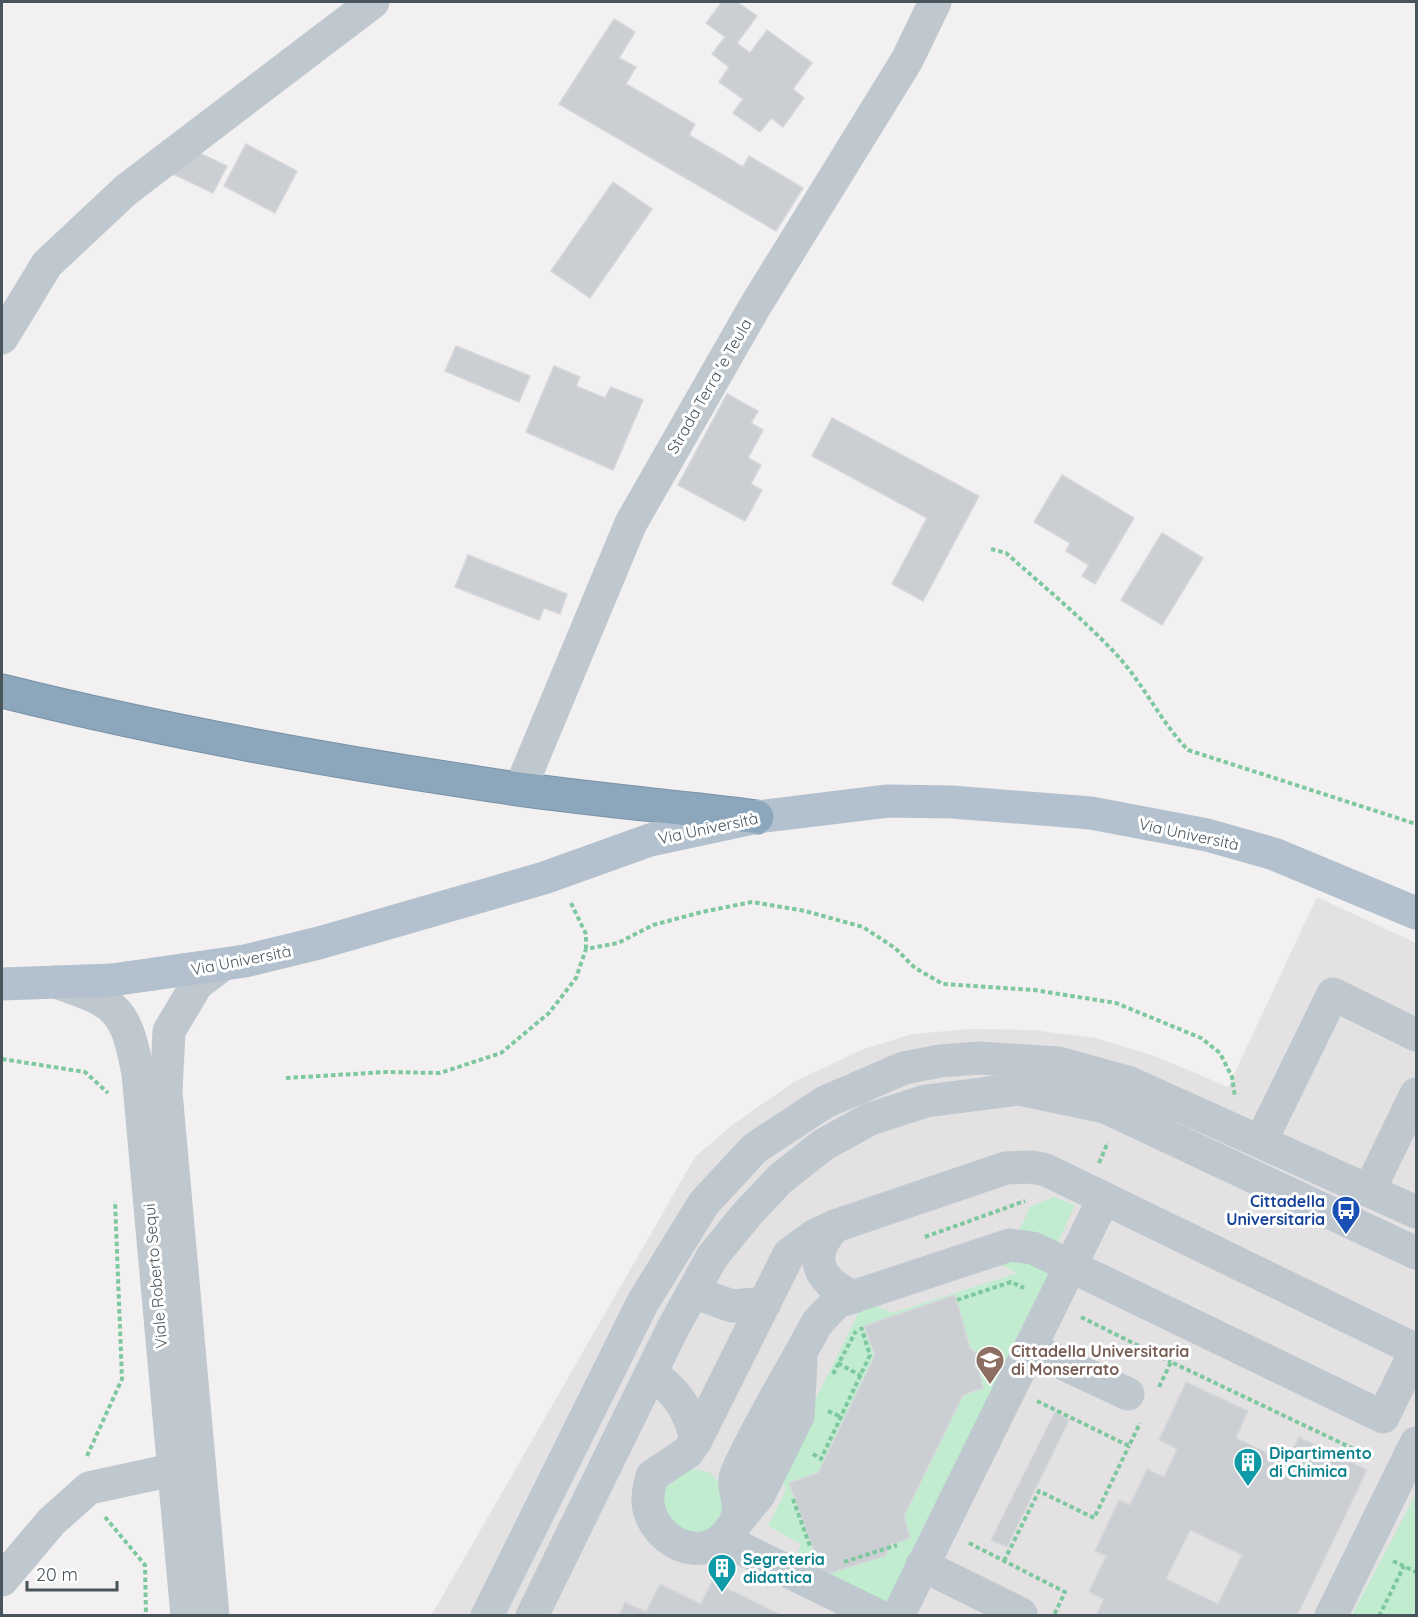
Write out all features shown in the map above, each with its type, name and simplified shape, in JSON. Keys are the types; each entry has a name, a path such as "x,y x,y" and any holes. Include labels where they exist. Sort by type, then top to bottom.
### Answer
{"highway":[{"path":"2,692 290,751 520,789 757,817"}],"main road":[{"name":"Via Università","path":"2,984 135,977 222,965 320,944 544,878 650,840 757,817 888,801 952,802 1091,813 1207,835 1274,854 1416,913"}],"street":[{"path":"2,338 47,264 126,190 373,2"},
{"name":"Strada Terra 'e Teula","path":"520,789 631,523 754,308 907,60 935,2"},
{"name":"Viale Roberto Sequi","path":"213,1616 166,1092 169,1031 197,984 222,965"},
{"name":"Viale Roberto Sequi","path":"54,982 99,997 122,1018 132,1040 138,1074 187,1616"},
{"path":"1249,1136 1333,994 1416,1035"},
{"path":"487,1616 643,1302 704,1203 755,1148 825,1102 904,1068 940,1061 1018,1058 1058,1063 1130,1083 1416,1212"},
{"path":"532,1616 651,1372 712,1257 747,1214 780,1179 824,1145 870,1119 926,1101 1019,1089 1105,1107 1416,1253"},
{"path":"1369,1191 1416,1094"},
{"path":"1032,1167 1046,1170 1104,1198 1416,1350 1383,1417 1070,1268 1033,1248 1010,1245 837,1302 825,1312 802,1351 735,1475 739,1510 729,1531 698,1548 683,1547 669,1541 660,1531 648,1504 652,1476 688,1452 696,1440 789,1254 808,1239 835,1226 1006,1168 1032,1167"},
{"path":"898,1616 914,1554 1030,1348 1104,1198"},
{"path":"835,1226 822,1240 818,1263 828,1281 854,1297"},
{"path":"693,1292 732,1306 765,1303"},
{"path":"1030,1348 1143,1401"},
{"path":"651,1372 683,1400 691,1418 696,1440"},
{"path":"1331,1616 1416,1443"},
{"path":"2,1580 58,1515 88,1488 172,1470"},
{"path":"729,1531 879,1616"},
{"path":"914,1554 1021,1614"}],"path":[{"path":"991,549 1006,553 1114,652 1144,688 1173,735 1188,750 1416,824"},
{"path":"286,1078 386,1072 440,1073 501,1053 549,1013 576,978 585,949 585,934 574,906 544,878"},
{"path":"585,949 618,942 663,922 752,902 805,911 863,927 895,948 915,968 943,984 1034,990 1116,1002 1201,1038 1220,1053 1232,1077 1249,1136"},
{"path":"2,1059 85,1072 111,1096"},
{"path":"115,1190 122,1378 86,1458 100,1511 145,1565 146,1616"},
{"path":"1081,1317 1381,1462"},
{"path":"804,1449 821,1459 861,1376 870,1355 860,1323 828,1384"},
{"path":"1004,1561 1039,1491 1094,1518 1129,1446 1143,1401 1171,1362"},
{"path":"838,1364 861,1376"},
{"path":"1035,1400 1129,1446"},
{"path":"790,1493 811,1548"},
{"path":"966,1542 1065,1592 1053,1616"},
{"path":"841,1563 914,1554"},
{"path":"1379,1616 1404,1566"}],"shaded area":[{"name":"Cittadella Universitaria di Monserrato","path":"1317,897 1416,943 1416,1615 431,1616 695,1157 735,1123 794,1082 861,1050 912,1034 971,1029 1032,1030 1095,1038 1155,1056 1228,1087"}],"green space":[{"path":"1054,1197 1075,1205 1053,1253 1015,1239 1030,1207"},
{"path":"1015,1252 1051,1270 888,1607 795,1560 801,1544 768,1526 786,1490 779,1472 865,1300 892,1313 1018,1273 991,1260"},
{"path":"686,1468 709,1472 725,1489 726,1513 704,1535 673,1532 660,1491"},
{"path":"1416,1494 1416,1615 1352,1615"}],"building":[{"path":"722,2 737,2 757,16 737,43 750,53 767,30 812,63 793,89 804,98 783,127 771,118 760,132 733,113 743,99 719,82 729,67 712,54 725,37 706,23"},
{"path":"614,19 635,32 619,58 636,67 626,84 695,124 689,135 743,167 749,156 803,188 776,231 559,104"},
{"path":"246,144 297,171 275,213 224,186"},
{"path":"195,151 227,166 213,193 173,174"},
{"path":"613,182 652,209 590,298 551,271"},
{"path":"456,346 530,376 519,402 445,371"},
{"path":"554,366 580,377 576,386 605,398 611,387 643,400 613,470 526,432"},
{"path":"727,394 758,411 751,423 763,430 748,458 761,465 751,484 762,490 745,521 678,485"},
{"path":"832,418 979,496 923,601 892,584 927,518 812,456"},
{"path":"1062,475 1134,518 1095,584 1082,576 1089,565 1066,551 1070,543 1034,522"},
{"path":"1162,533 1203,558 1162,625 1121,600"},
{"path":"468,555 567,594 560,614 544,608 539,620 455,587"},
{"path":"955,1295 970,1348 979,1355 974,1367 978,1369 983,1388 963,1395 904,1516 910,1538 891,1544 885,1556 823,1575 789,1483 818,1473 875,1355 864,1326"},
{"name":"Dipartimento di Chimica","path":"1186,1382 1248,1411 1236,1438 1286,1462 1299,1437 1367,1470 1297,1616 1096,1616 1104,1599 1089,1592 1106,1556 1095,1551 1119,1500 1130,1505 1147,1469 1164,1477 1177,1449 1159,1440","holes":["1190,1530 1242,1555 1218,1604 1166,1579"]},
{"path":"1055,1412 1069,1420 1007,1547 991,1540"},
{"name":"Segreteria didattica","path":"712,1581 783,1616 619,1616 625,1602 646,1612 660,1584 701,1604"}],"place":[{"name":"Cittadella Universitaria","path":"1346,1236"},
{"name":"Cittadella Universitaria di Monserrato","path":"990,1386"},
{"name":"Dipartimento di Chimica","path":"1248,1488"},
{"name":"Segreteria didattica","path":"722,1594"}]}
